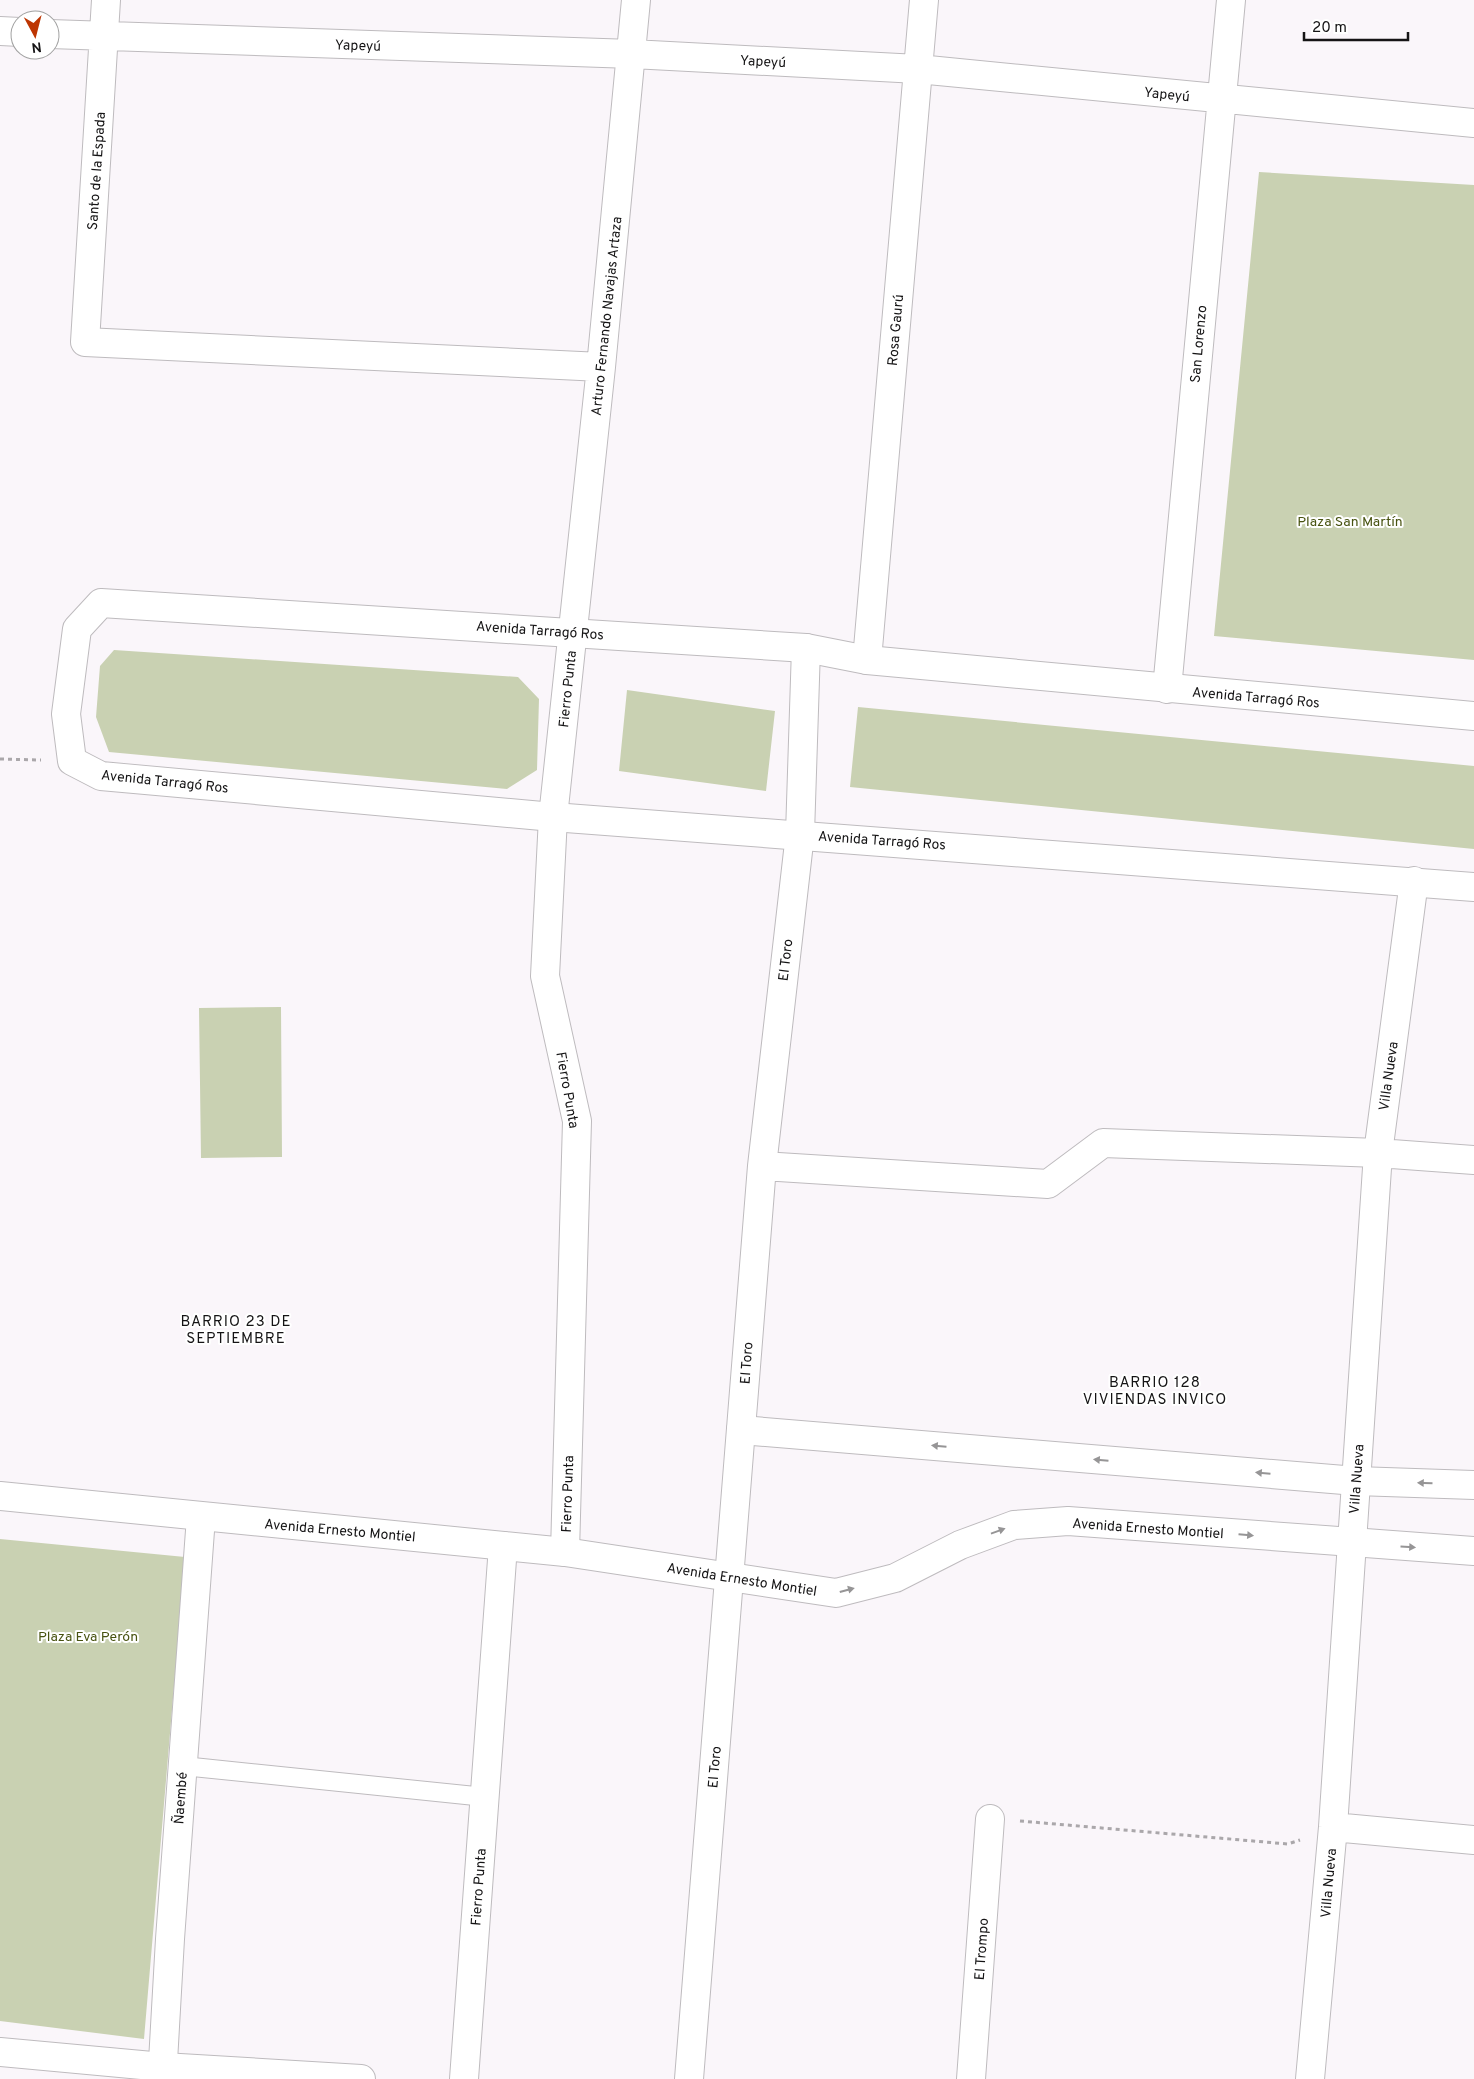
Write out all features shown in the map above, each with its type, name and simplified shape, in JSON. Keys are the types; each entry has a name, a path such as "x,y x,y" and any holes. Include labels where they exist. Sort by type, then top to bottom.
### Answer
{"street":[{"name":"Santo de la Espada","path":"106,0 85,342 601,367"},
{"name":"Arturo Fernando Navajas Artaza","path":"573,632 601,367 636,0"},
{"name":"Rosa Gaurú","path":"867,660 924,0"},
{"name":"San Lorenzo","path":"1167,689 1220,99 1231,0"},
{"name":"Yapeyú","path":"60,35 632,54 918,69 1474,123"},
{"name":"Avenida Tarragó Ros","path":"1474,716 867,660 806,648 101,603 77,629 66,714 72,761 101,776 553,817 800,834 1474,887"},
{"name":"Fierro Punta","path":"565,1552 576,1121 545,976 553,817 573,632"},
{"name":"El Toro","path":"689,2079 762,1166 800,834 806,648"},
{"name":"Villa Nueva","path":"1310,2079 1333,1827 1378,1153 1414,881"},
{"path":"762,1166 1048,1184 1103,1143 1378,1153 1474,1160"},
{"path":"741,1430 1356,1480 1474,1485"},
{"name":"Avenida Ernesto Montiel","path":"0,1496 565,1552 836,1593 895,1578 960,1545 1014,1525 1068,1521 1352,1544 1474,1551"},
{"name":"Ñaembé","path":"163,2073 201,1517"},
{"name":"Fierro Punta","path":"464,2079 503,1546"},
{"name":"El Trompo","path":"971,2079 990,1819"},
{"path":"1333,1827 1474,1840"},
{"path":"0,2052 163,2073 361,2079"}],"lane":[{"path":"183,1766 485,1796"}],"path":[{"path":"0,759 72,761"},
{"path":"990,1819 1288,1844 1333,1827"}],"green space":[{"name":"Plaza San Martín","path":"1259,172 1474,185 1474,660 1214,636"},
{"path":"114,650 518,677 539,699 537,770 507,789 109,752 96,717 100,666"},
{"path":"627,690 775,711 766,791 619,771"},
{"path":"858,707 1474,766 1474,849 850,787"},
{"path":"281,1007 282,1157 201,1158 199,1008"},
{"name":"Plaza Eva Perón","path":"0,1539 185,1557 144,2039 0,2021"}],"district":[{"name":"BARRIO 23 DE SEPTIEMBRE","path":"236,1330"},
{"name":"BARRIO 128 VIVIENDAS INVICO","path":"1155,1390"}]}
